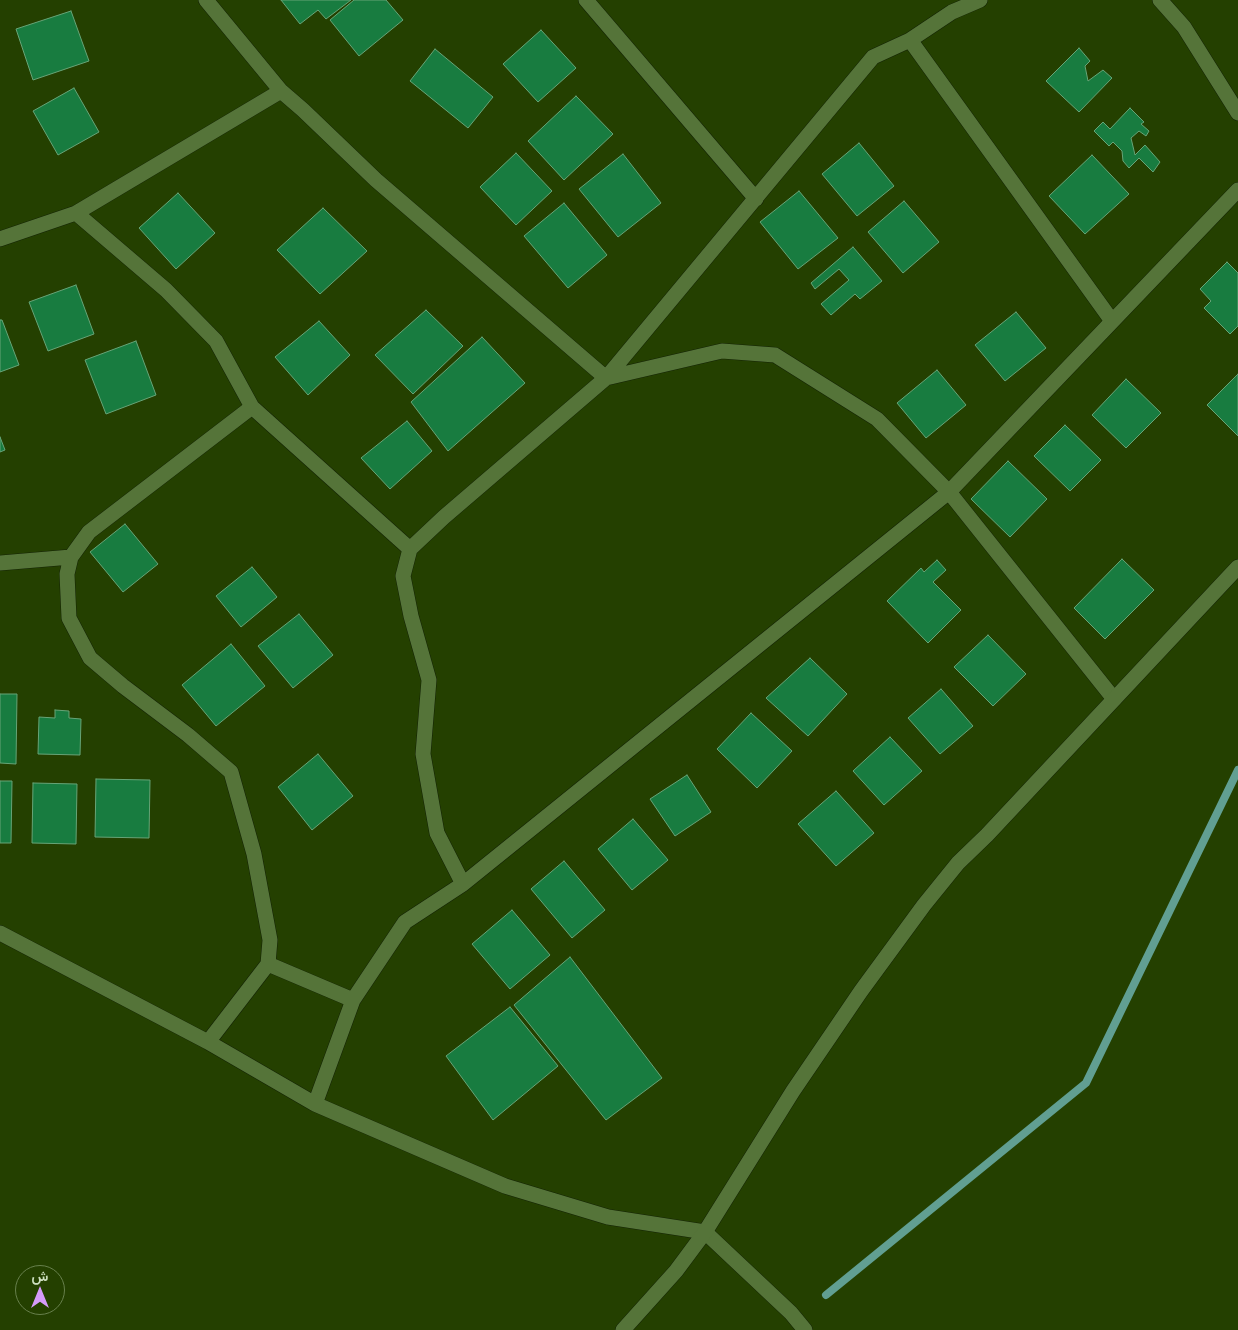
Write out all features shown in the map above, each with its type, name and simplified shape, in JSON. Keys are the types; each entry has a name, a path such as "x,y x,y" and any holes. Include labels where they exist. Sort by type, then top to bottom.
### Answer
{"street":[{"path":"206,0 281,92 303,110 376,180 606,378"},
{"path":"586,0 756,198"},
{"path":"463,884 437,833 423,754 429,680 411,616 403,576 410,549 444,517 606,378 872,57 910,40 952,12 980,0"},
{"path":"1160,0 1184,27 1238,113"},
{"path":"910,40 1112,321"},
{"path":"0,239 76,212 281,92"},
{"path":"315,1104 353,1000 405,922 463,884 949,492 1238,190"},
{"path":"76,212 166,290 216,340 252,407 410,549"},
{"path":"606,378 722,351 774,354 877,419 949,492 1114,699"},
{"path":"208,1042 268,964 270,940 254,854 231,772 188,735 123,686 90,658 69,618 67,574 71,557 89,532 252,407"},
{"path":"0,563 71,557"},
{"path":"624,1330 676,1271 705,1232 793,1091 861,991 902,933 958,863 994,828 1238,569"},
{"path":"0,933 208,1042 315,1104 505,1186 608,1218 705,1232 791,1313 805,1330"},
{"path":"268,964 353,1000"}],"building":[{"path":"281,0 351,0 326,19 318,10 300,24"},
{"path":"354,0 386,0 403,20 359,56 330,20"},
{"path":"71,11 89,61 33,80 16,29"},
{"path":"541,30 576,68 538,102 503,64"},
{"path":"1079,48 1090,61 1085,66 1088,81 1103,70 1112,78 1079,112 1046,81"},
{"path":"435,49 493,97 468,128 410,81"},
{"path":"74,88 99,132 58,155 33,111"},
{"path":"576,96 613,134 564,180 528,141"},
{"path":"1130,108 1144,122 1141,124 1149,131 1146,136 1139,131 1131,138 1135,155 1145,145 1160,162 1153,172 1139,158 1129,168 1123,161 1122,151 1113,142 1109,146 1094,131 1103,122 1110,129"},
{"path":"859,143 894,186 857,216 822,174"},
{"path":"516,153 552,191 516,225 480,187"},
{"path":"623,154 661,203 618,237 579,189"},
{"path":"1092,155 1129,194 1085,234 1049,196"},
{"path":"799,191 838,238 798,269 760,222"},
{"path":"178,193 215,233 176,269 139,228"},
{"path":"904,201 939,242 903,273 868,232"},
{"path":"564,203 607,255 568,288 524,236"},
{"path":"323,208 367,251 320,294 277,250"},
{"path":"853,247 882,281 860,299 855,294 831,315 821,304 849,280 839,269 815,289 811,283"},
{"path":"1227,262 1238,273 1238,326 1230,334 1204,308 1211,301 1200,289"},
{"path":"76,285 94,334 48,351 29,302"},
{"path":"426,310 463,346 413,394 375,355"},
{"path":"1016,312 1046,348 1005,381 975,345"},
{"path":"0,320 2,320 19,365 0,372"},
{"path":"319,321 350,355 308,395 275,357"},
{"path":"482,337 525,383 448,451 411,402"},
{"path":"136,341 156,395 106,414 85,360"},
{"path":"937,370 966,405 926,438 897,403"},
{"path":"1238,374 1238,436 1207,405"},
{"path":"1126,379 1161,413 1126,448 1092,415"},
{"path":"407,421 432,451 390,489 361,458"},
{"path":"1065,425 1101,460 1070,491 1034,456"},
{"path":"0,437 5,450 0,452"},
{"path":"1008,461 1047,499 1010,537 971,499"},
{"path":"125,524 158,564 123,592 90,552"},
{"path":"1122,559 1154,590 1105,639 1074,608"},
{"path":"937,560 946,570 933,582 961,610 928,643 887,601 921,568 924,572"},
{"path":"252,567 277,597 241,627 216,596"},
{"path":"299,614 333,655 293,688 258,646"},
{"path":"988,635 1026,674 993,706 954,667"},
{"path":"231,644 265,686 216,726 182,685"},
{"path":"810,658 847,694 808,736 766,698"},
{"path":"941,689 973,726 940,754 908,718"},
{"path":"0,694 17,694 16,764 0,763"},
{"path":"55,710 69,711 69,718 81,719 80,755 38,754 39,717 55,718"},
{"path":"751,713 792,751 757,788 717,749"},
{"path":"890,737 922,771 884,805 853,771"},
{"path":"318,754 353,796 312,830 278,787"},
{"path":"687,775 711,812 675,836 650,799"},
{"path":"96,779 150,780 149,838 95,837"},
{"path":"0,781 12,781 11,843 0,843"},
{"path":"33,783 77,784 76,844 32,843"},
{"path":"836,791 874,833 836,866 798,824"},
{"path":"633,819 668,860 632,890 598,849"},
{"path":"564,861 605,910 572,938 531,889"},
{"path":"512,910 550,955 510,989 472,944"},
{"path":"570,957 662,1078 606,1120 514,1005"},
{"path":"510,1007 558,1066 493,1120 446,1056"}],"waterway":[{"path":"826,1295 1086,1083 1238,770"}]}
